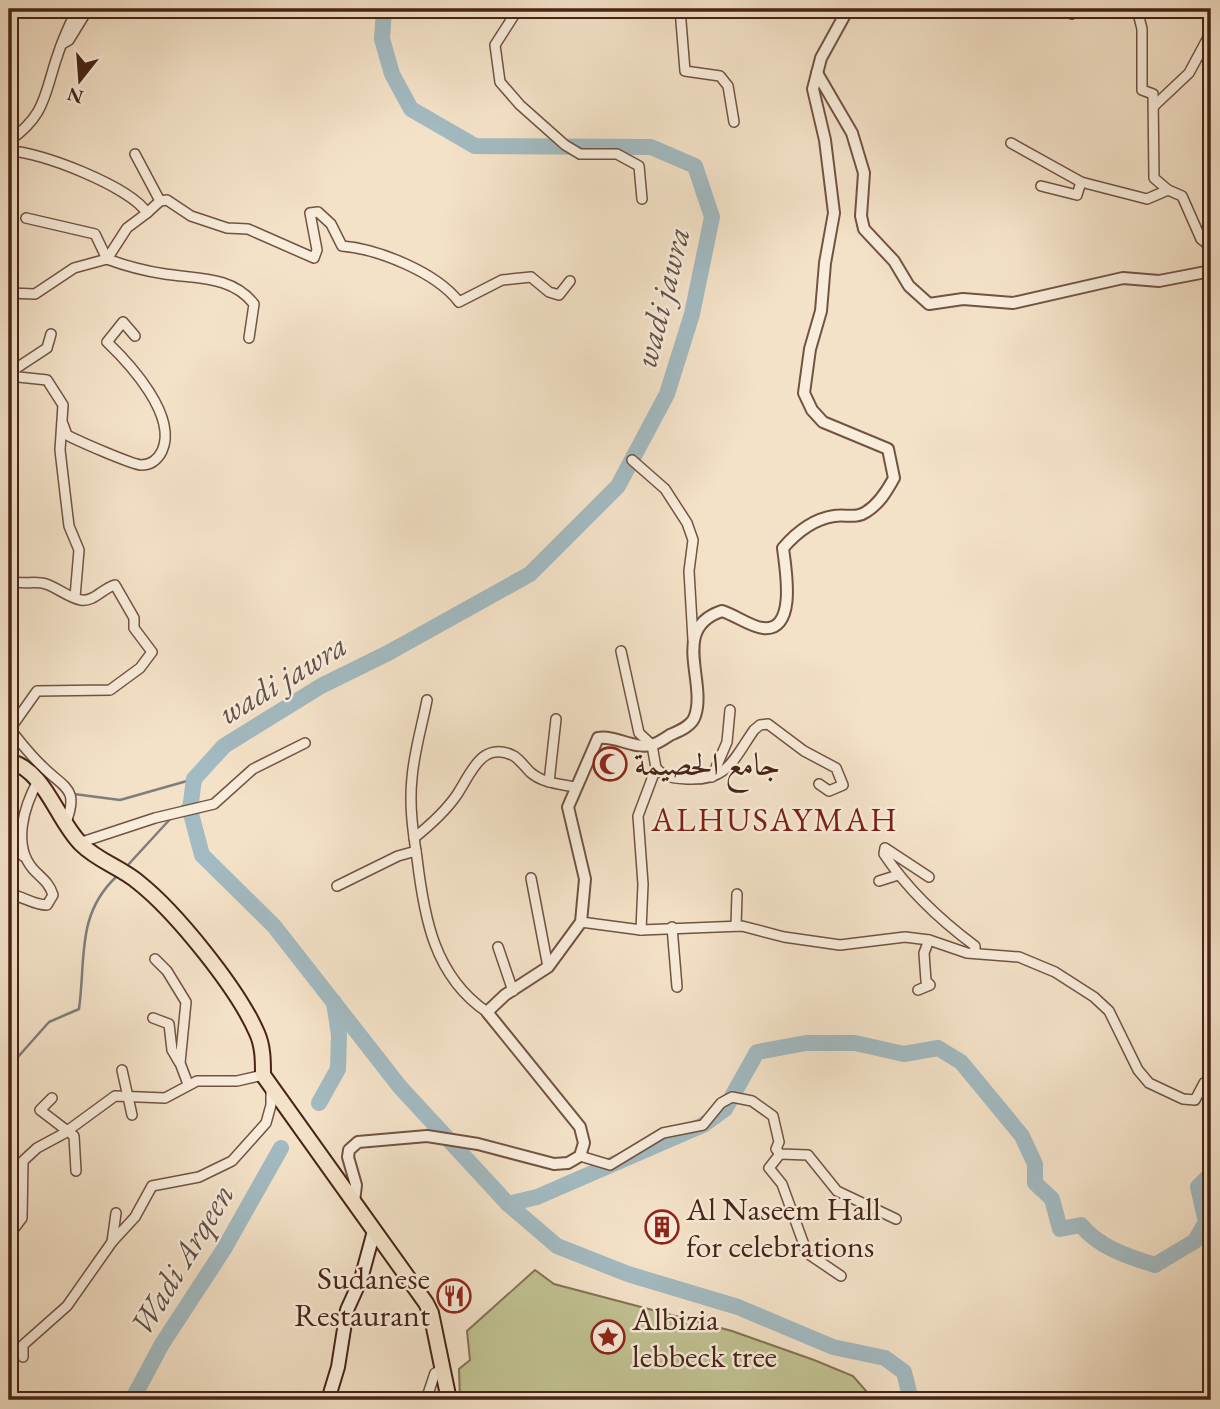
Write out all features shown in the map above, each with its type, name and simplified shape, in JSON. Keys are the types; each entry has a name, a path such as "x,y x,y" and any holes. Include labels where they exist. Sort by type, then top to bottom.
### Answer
{"main road":[{"path":"9,761 17,763 38,781 79,843 93,855 137,881 184,929 244,1008 258,1035 267,1081 426,1303 449,1400"},
{"path":"328,1400 338,1367 347,1310 361,1279 374,1231"}],"street":[{"path":"9,141 33,121 52,83 53,69 77,9"},
{"path":"62,44 69,40 88,9"},
{"path":"518,9 495,45 500,82 520,105 565,145 580,154 617,154 639,166 642,199"},
{"path":"680,9 685,71 720,76 728,86 734,122"},
{"path":"693,640 709,615 722,611 762,629 775,626 783,616 788,601 783,548 796,533 813,524 835,516 847,517 867,512 883,498 894,478 888,449 823,422 811,410 804,393 810,349 821,311 825,263 834,213 825,141 813,89 821,58 848,9"},
{"path":"1137,9 1142,29 1142,90 1153,94 1154,178 1168,190 1182,196 1201,239 1211,245"},
{"path":"1154,106 1189,73 1211,32"},
{"path":"817,73 835,98 852,133 864,173 861,216 864,229 894,261 909,286 929,304 963,299 1013,303 1123,278 1159,281 1211,271"},
{"path":"1011,143 1081,182 1147,199 1168,190"},
{"path":"9,151 41,155 87,175 132,199 147,213"},
{"path":"135,154 160,201"},
{"path":"1041,186 1077,195 1081,182"},
{"path":"107,259 127,228 160,201 167,200 191,216 227,228 248,229 314,258 317,250 310,213 318,212 331,224 342,246 358,247 424,272 451,291 459,302 502,280 531,276 549,292 559,295 570,281"},
{"path":"26,218 95,234 107,259"},
{"path":"9,293 35,294 74,268 107,259 163,274 224,282 243,290 254,304 249,338"},
{"path":"63,424 67,435 127,461 143,465 157,460 164,447 165,429 161,417 146,383 107,342 113,330 123,322 135,336"},
{"path":"9,374 47,348 51,334"},
{"path":"9,374 47,380 62,405 60,450 65,493 69,526 79,550 75,597"},
{"path":"487,1012 548,967 582,922 585,879 568,807 598,738 608,736 636,746 652,745 689,725 695,717 697,700 689,571 693,540 687,523 665,489 632,460"},
{"path":"9,580 15,583 44,583 82,600 94,598 106,588 115,585 134,618 134,628 152,652 140,668 110,690 37,691 10,729 45,770 61,780 69,793 72,808 65,825"},
{"path":"621,651 639,733 652,745 656,768 638,816 643,884 640,930"},
{"path":"355,1202 356,1185 348,1157 349,1150 358,1142 411,1136 478,1144 554,1164 568,1163 580,1156 584,1143 580,1127 487,1012 463,993 437,954 425,916 414,838 411,781 427,700"},
{"path":"711,779 727,743 730,710"},
{"path":"549,782 556,719"},
{"path":"656,768 670,778 711,779 723,773 754,730 768,724 804,751 827,761 842,776 842,785 837,789 829,791 819,784"},
{"path":"79,843 155,818 214,804 253,769 305,743"},
{"path":"414,838 434,821 456,796 480,758 491,753 514,756 531,774 549,782 575,787"},
{"path":"25,858 24,812 38,781"},
{"path":"9,828 18,850 46,880 53,895 47,905 39,905 23,896 9,894"},
{"path":"929,877 885,848 884,854 898,875 955,931 975,946 975,953"},
{"path":"337,886 398,856 416,851"},
{"path":"879,881 898,875"},
{"path":"531,878 548,967"},
{"path":"736,926 737,894"},
{"path":"582,922 640,930 736,926 784,937 840,945 887,938 929,940 975,953 1019,957 1055,972 1094,997 1109,1011 1138,1070 1149,1083 1183,1099 1195,1100 1204,1083 1211,1080"},
{"path":"671,927 677,987"},
{"path":"918,990 930,985 926,981 924,953 929,940"},
{"path":"498,947 513,991"},
{"path":"155,959 167,971 186,1002 180,1063"},
{"path":"153,1018 169,1024 172,1050 188,1084"},
{"path":"122,1070 131,1115"},
{"path":"11,1231 24,1206 23,1161 37,1147 69,1130 108,1099 128,1095 165,1098 188,1084 208,1079 267,1081 271,1105 266,1123 232,1161 199,1177 152,1186 135,1217 112,1242 67,1306 23,1345 23,1357"},
{"path":"580,1156 610,1165 663,1133 704,1125 721,1103 736,1097 752,1101 773,1116 779,1142 776,1149 780,1154"},
{"path":"51,1098 40,1110 74,1136 76,1171"},
{"path":"780,1154 808,1154 837,1191 895,1219"},
{"path":"780,1154 769,1168 782,1184 807,1253 841,1276"},
{"path":"112,1242 116,1213"},
{"path":"426,1400 435,1373 443,1370"}],"green space":[{"name":"Albizia lebbeck tree","path":"535,1270 554,1284 732,1331 814,1360 853,1376 874,1400 460,1400 459,1369 470,1360 467,1331"}],"waterway":[{"name":"wadi jawra","path":"384,9 382,39 392,74 411,109 475,146 651,147 695,166 712,217 692,314 667,394 618,486 530,574 388,653 321,686 224,746 194,779 190,810 202,855 274,926 400,1087 508,1204 557,1246 628,1274 738,1307 833,1347 885,1358 904,1372 911,1400"},
{"path":"74,794 120,800 194,779"},
{"name":"wadi jawra","path":"182,807 192,797"},
{"path":"127,866 172,817"},
{"path":"9,1067 49,1022 79,1009 83,955 89,922 94,907 116,877"},
{"name":"Wadi Arqeen","path":"319,1103 338,1069 339,1035 334,1002"},
{"path":"508,1204 537,1197 703,1125 725,1109 757,1052 806,1043 855,1043 904,1054 938,1048 961,1062 1022,1136 1035,1164 1035,1183 1052,1199 1060,1229 1081,1225 1105,1245 1145,1262 1155,1265 1195,1241 1206,1222 1198,1187 1211,1174"},
{"name":"Wadi Arqeen","path":"132,1400 162,1344 224,1249 281,1148"}],"place":[{"name":"جامع الحصيمة","path":"610,764"},
{"name":"Al Naseem Hall for celebrations","path":"662,1227"},
{"name":"Sudanese Restaurant","path":"454,1296"},
{"name":"Albizia lebbeck tree","path":"608,1337"}],"district":[{"name":"ALHUSAYMAH","path":"775,819"}]}
